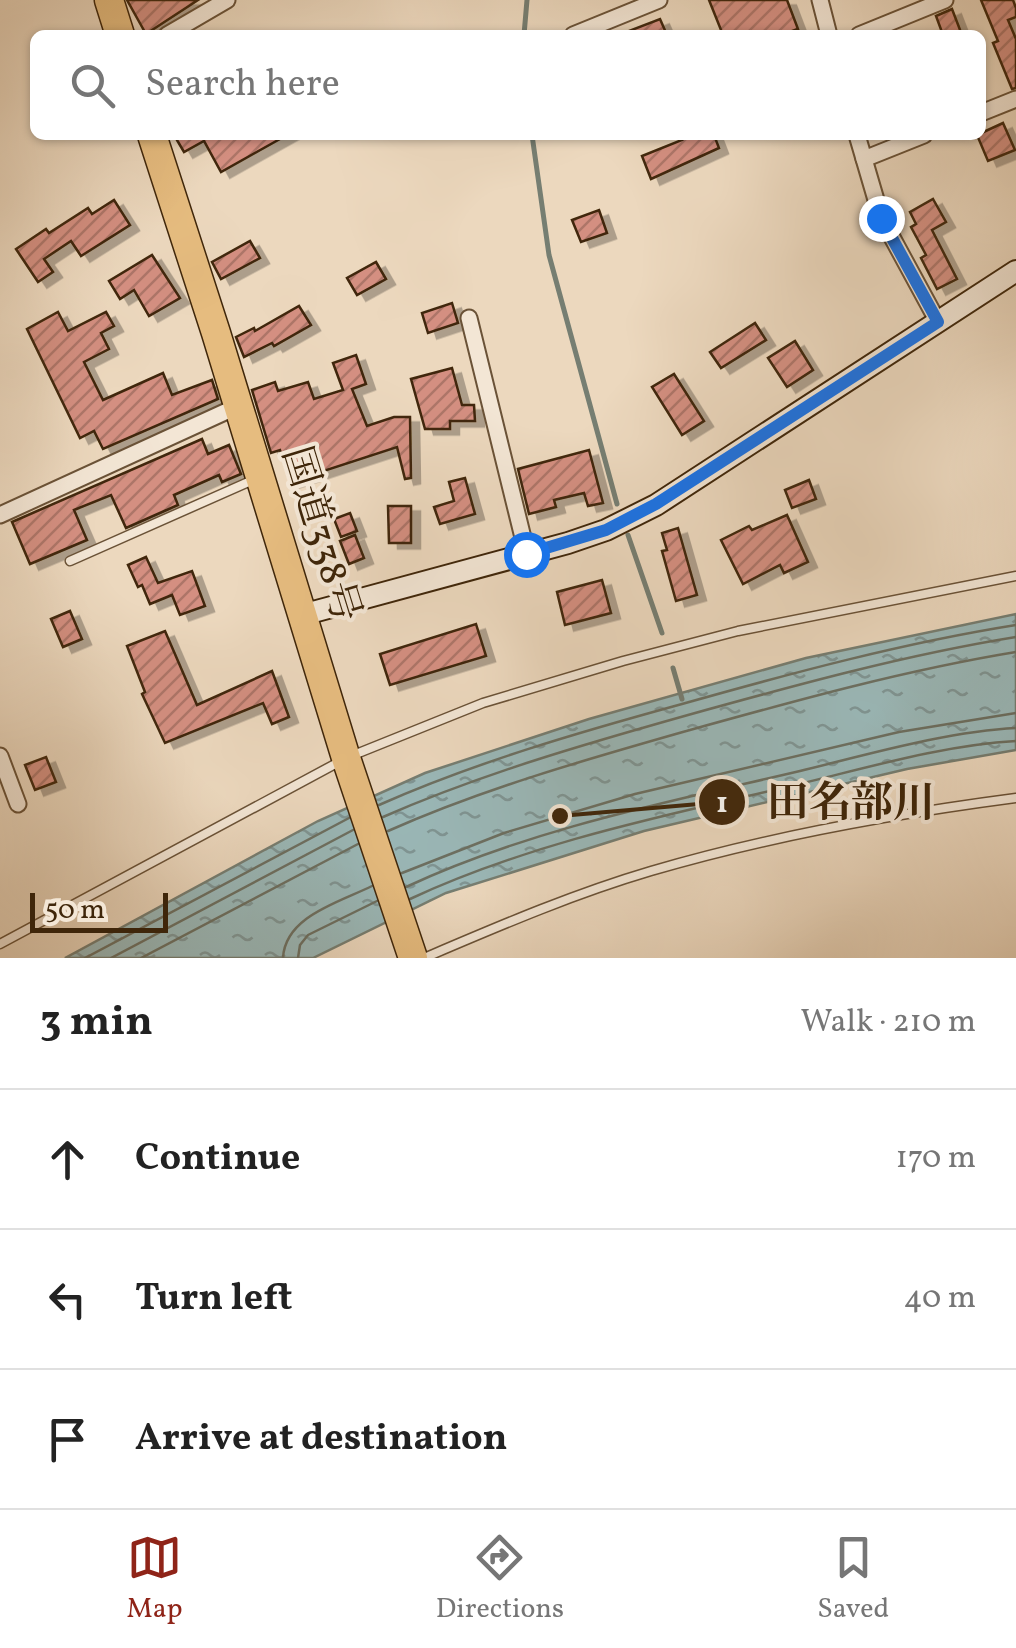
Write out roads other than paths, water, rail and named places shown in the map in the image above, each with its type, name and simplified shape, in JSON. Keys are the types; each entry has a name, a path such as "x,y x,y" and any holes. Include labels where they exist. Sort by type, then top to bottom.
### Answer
{"highway":[{"path":"108,0 118,30"},
{"name":"国道338号","path":"154,140 349,765 416,956"}],"street":[{"path":"176,30 227,0"},
{"path":"586,30 660,0"},
{"path":"820,0 828,30"},
{"path":"871,30 945,0"},
{"path":"986,110 1016,99"},
{"path":"858,140 881,218 938,322"},
{"path":"864,160 912,140"},
{"path":"302,615 606,530 656,504 1016,271"},
{"path":"469,318 526,554"},
{"path":"0,515 238,406"},
{"path":"0,756 18,804"}],"lane":[{"path":"70,561 259,477"},
{"path":"0,944 349,765 484,704 596,668 738,631 1016,576"},
{"path":"416,956 556,903 669,866 782,838 1016,798"}],"water":[{"path":"1016,614 1016,750 907,769 644,831 446,893 313,958 65,958 318,821 425,773 589,719 806,658"}],"waterway":[{"path":"524,30 527,0"},
{"path":"533,140 549,255 617,504"},
{"path":"628,535 662,633"},
{"path":"673,668 682,699"}],"place":[{"name":"田名部川","path":"560,816"}]}
